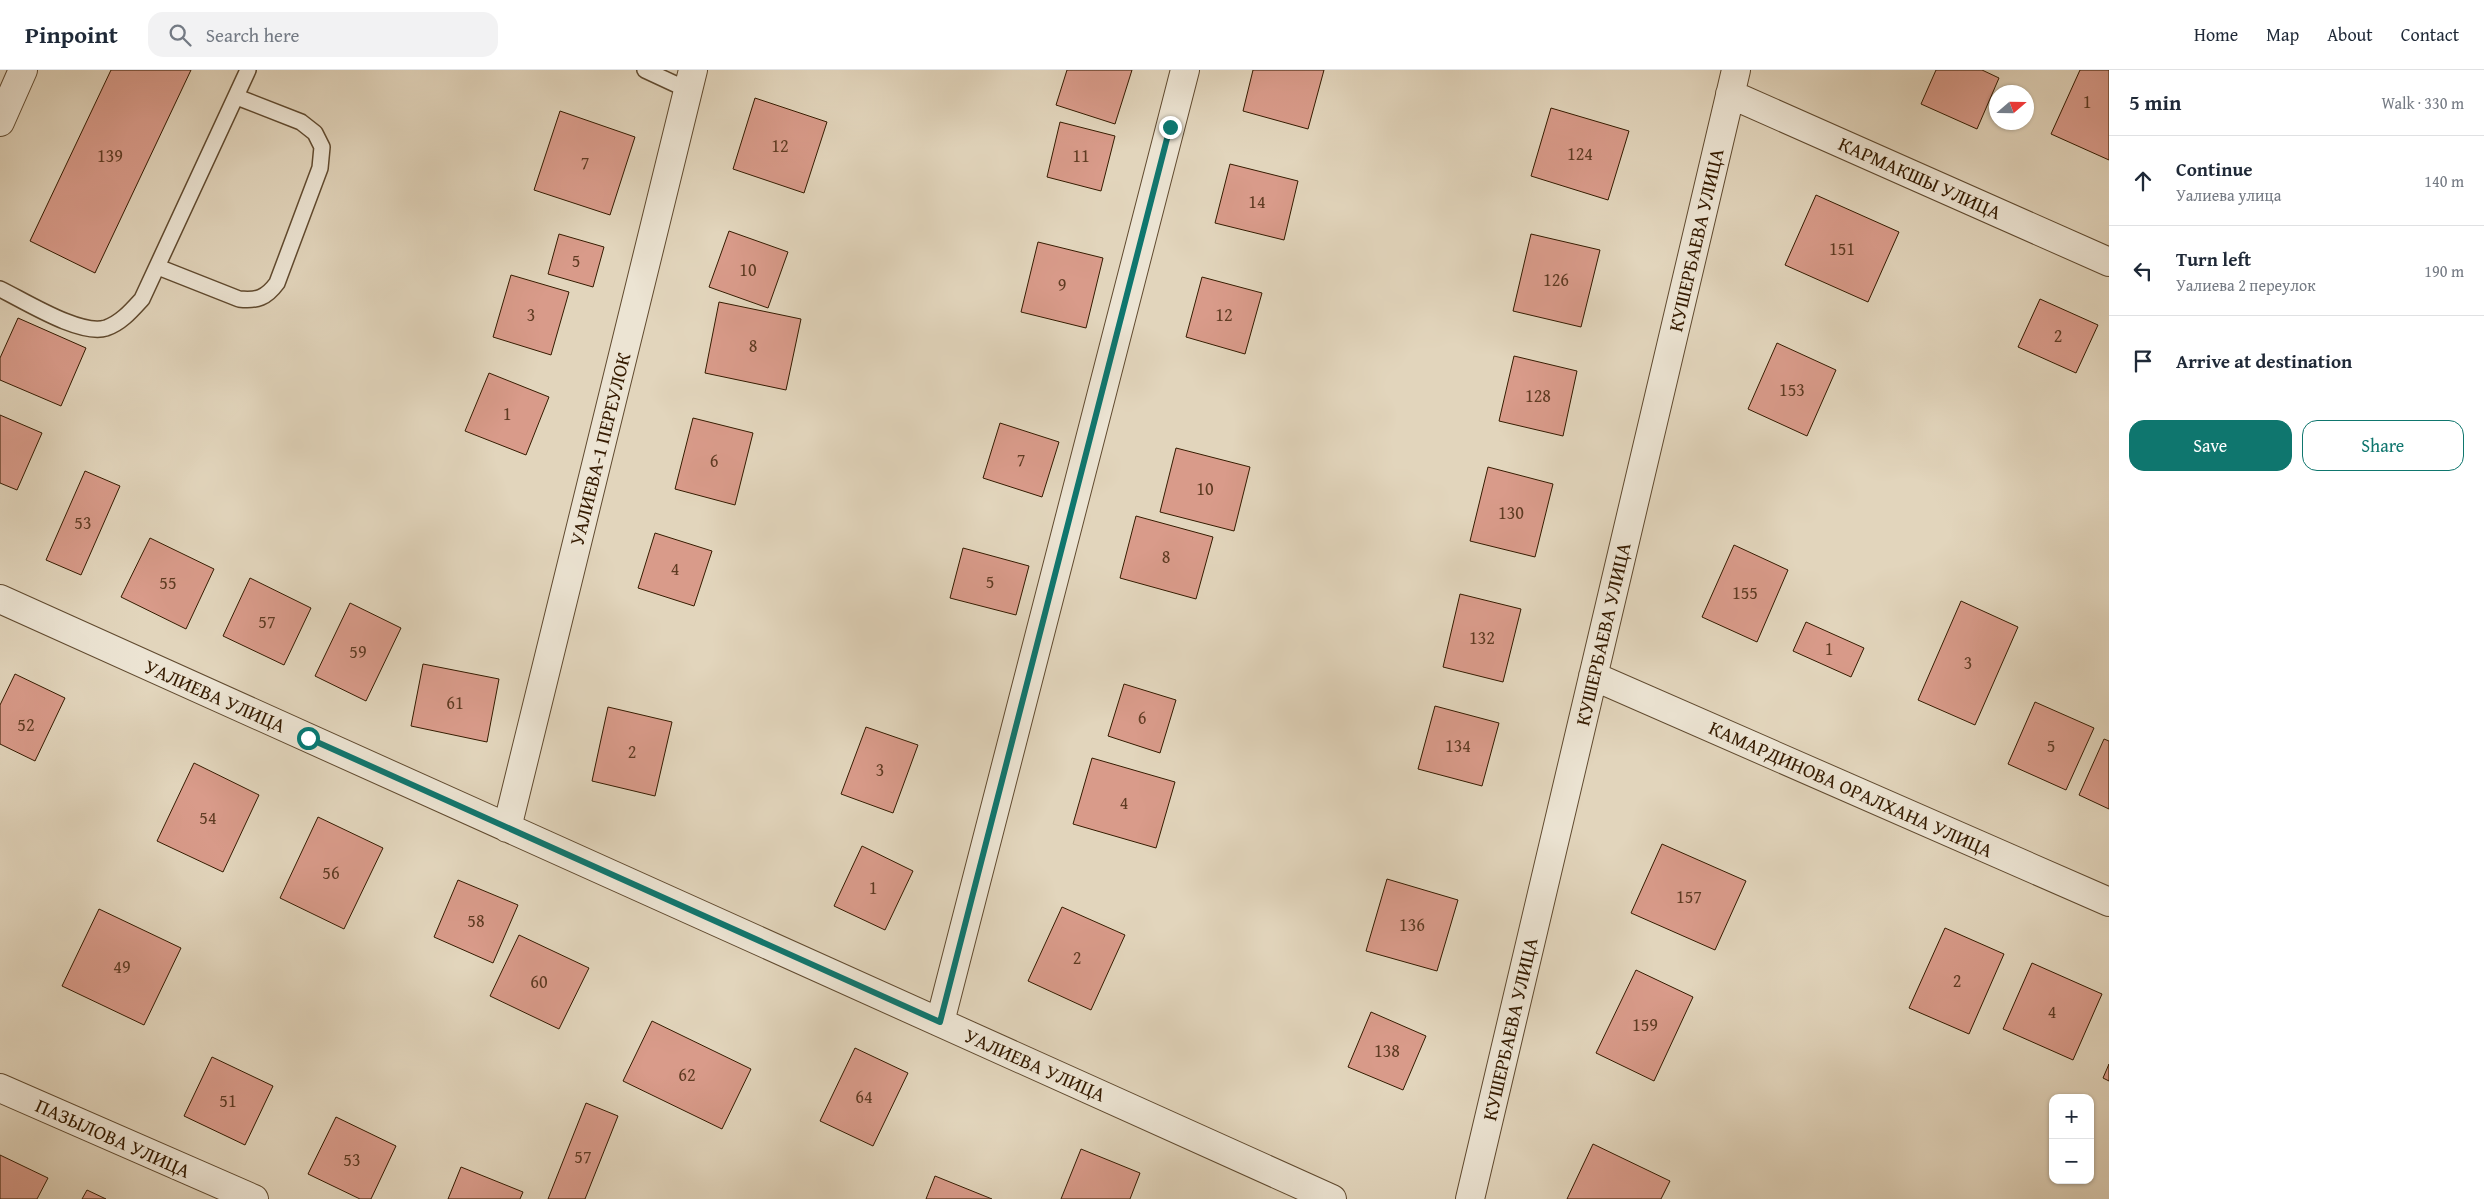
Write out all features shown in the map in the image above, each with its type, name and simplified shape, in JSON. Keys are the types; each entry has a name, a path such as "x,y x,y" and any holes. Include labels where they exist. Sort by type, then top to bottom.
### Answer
{"street":[{"path":"940,1022 1185,70"},
{"name":"УАЛИЕВА-1 ПЕРЕУЛОК","path":"507,828 690,80"},
{"name":"КАРМАКШЫ УЛИЦА","path":"1733,82 2109,262"},
{"name":"КУШЕРБАЕВА УЛИЦА","path":"1470,1199 1733,82"},
{"path":"0,122 12,83"},
{"name":"УАЛИЕВА УЛИЦА","path":"0,599 1332,1199"},
{"name":"КАМАРДИНОВА ОРАЛХАНА УЛИЦА","path":"1593,676 2109,902"},
{"name":"ПАЗЫЛОВА УЛИЦА","path":"0,1088 254,1199"}],"lane":[{"path":"0,289 81,328 106,328 125,317 142,299 158,267 238,97 248,70"},
{"path":"645,70 690,80"},
{"path":"158,267 239,299 254,300 268,296 277,284 320,168 322,147 315,133 301,122 238,97"}],"building":[{"path":"111,70 191,70 95,273 30,241"},
{"path":"1067,70 1132,70 1115,124 1056,105"},
{"path":"1253,70 1324,70 1308,129 1243,111"},
{"path":"1936,70 1982,70 1999,78 1996,85 1989,85 1989,101 1977,129 1921,104"},
{"path":"2080,70 2109,70 2109,160 2051,134"},
{"path":"755,98 827,122 804,193 733,169"},
{"path":"1551,108 1629,131 1608,200 1531,176"},
{"path":"560,111 635,137 610,215 534,190"},
{"path":"1060,122 1115,136 1101,191 1047,177"},
{"path":"1230,164 1298,181 1284,240 1215,223"},
{"path":"1816,195 1899,232 1868,302 1785,265"},
{"path":"729,231 788,252 768,308 709,287"},
{"path":"559,234 604,247 593,287 548,274"},
{"path":"1531,234 1600,250 1581,327 1513,311"},
{"path":"1038,242 1103,258 1086,328 1021,312"},
{"path":"511,275 569,292 551,355 493,337"},
{"path":"1202,277 1262,293 1245,354 1186,337"},
{"path":"2040,299 2098,325 2076,373 2018,347"},
{"path":"719,302 801,319 786,390 705,373"},
{"path":"18,318 86,348 61,406 0,380 0,358"},
{"path":"1777,343 1836,370 1807,436 1748,409"},
{"path":"1514,356 1577,371 1563,436 1499,421"},
{"path":"489,373 549,397 526,455 465,431"},
{"path":"0,415 42,433 17,490 0,483"},
{"path":"693,418 753,433 735,505 675,489"},
{"path":"1000,423 1059,442 1042,497 983,478"},
{"path":"1176,448 1250,467 1234,531 1160,512"},
{"path":"1488,467 1553,484 1535,557 1470,541"},
{"path":"85,471 120,486 81,575 46,560"},
{"path":"1136,516 1213,537 1196,599 1120,578"},
{"path":"655,533 712,551 694,606 638,588"},
{"path":"150,538 214,569 186,629 121,597"},
{"path":"1734,545 1788,570 1757,642 1702,617"},
{"path":"963,548 1029,566 1016,615 950,598"},
{"path":"250,578 311,608 284,665 223,636"},
{"path":"1460,594 1521,609 1503,682 1443,667"},
{"path":"1961,601 2018,627 1975,725 1918,700"},
{"path":"350,603 401,628 366,701 315,676"},
{"path":"1806,622 1864,648 1851,677 1793,651"},
{"path":"423,664 499,679 487,742 411,726"},
{"path":"15,674 65,698 35,761 0,744 0,705"},
{"path":"1124,684 1176,700 1160,753 1108,736"},
{"path":"2035,702 2094,728 2066,790 2008,764"},
{"path":"1435,706 1499,723 1482,786 1418,769"},
{"path":"608,707 672,722 655,796 592,781"},
{"path":"866,727 918,745 893,813 841,794"},
{"path":"2104,739 2109,741 2109,809 2079,795"},
{"path":"1092,758 1175,782 1156,848 1073,824"},
{"path":"194,763 259,795 223,872 157,841"},
{"path":"318,817 383,848 344,929 280,898"},
{"path":"1662,844 1746,881 1715,950 1631,913"},
{"path":"862,846 913,871 885,930 834,906"},
{"path":"1387,879 1458,900 1437,971 1366,951"},
{"path":"458,880 518,905 493,963 434,937"},
{"path":"1062,907 1125,935 1091,1010 1028,981"},
{"path":"99,909 181,948 144,1025 62,986"},
{"path":"1945,928 2004,954 1969,1034 1909,1008"},
{"path":"519,935 589,968 559,1029 490,996"},
{"path":"2032,963 2102,994 2073,1060 2003,1029"},
{"path":"1636,970 1693,997 1654,1081 1596,1053"},
{"path":"1371,1012 1426,1036 1403,1090 1348,1067"},
{"path":"652,1021 751,1069 722,1129 623,1081"},
{"path":"855,1048 908,1073 873,1146 820,1121"},
{"path":"212,1057 273,1086 245,1145 184,1116"},
{"path":"2109,1064 2109,1081 2103,1078"},
{"path":"586,1103 618,1116 585,1199 548,1199"},
{"path":"336,1117 396,1146 371,1199 360,1199 308,1174"},
{"path":"1593,1144 1670,1181 1661,1199 1567,1199"},
{"path":"1081,1149 1140,1173 1130,1199 1061,1199"},
{"path":"0,1155 48,1178 37,1199 0,1199"},
{"path":"461,1167 523,1192 520,1199 448,1199"},
{"path":"935,1176 992,1199 926,1199"},
{"path":"87,1190 106,1199 82,1199"}],"route":[{"path":"308,738 940,1022 1170,127"}]}
